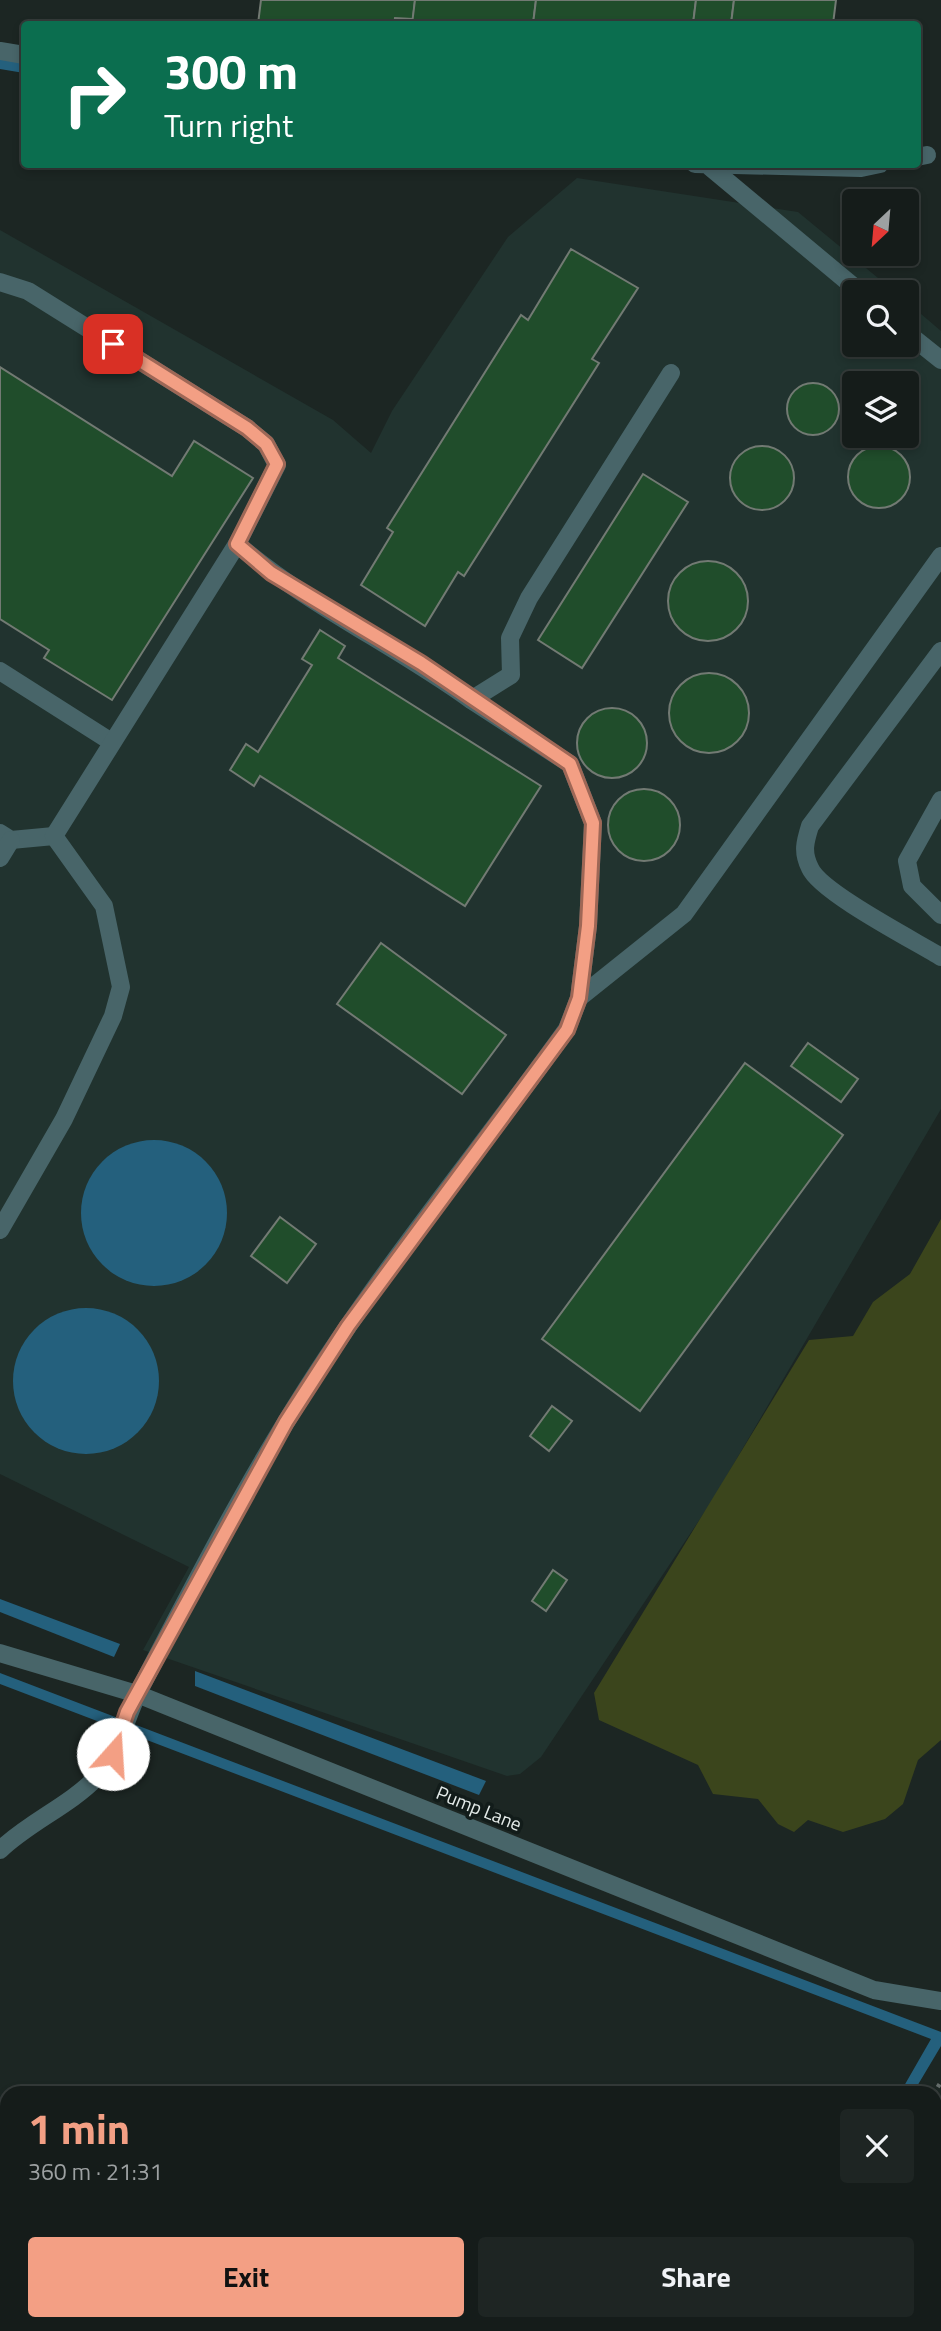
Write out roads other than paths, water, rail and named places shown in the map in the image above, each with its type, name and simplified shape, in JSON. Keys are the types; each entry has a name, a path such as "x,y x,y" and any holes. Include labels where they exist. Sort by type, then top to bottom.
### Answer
{"street":[{"path":"0,51 21,54"},
{"path":"705,168 844,280"},
{"path":"0,282 27,291 247,428 266,444 277,464 237,544 110,741 54,836"},
{"path":"919,342 941,360"},
{"path":"471,699 512,675 510,638 529,598 671,373"},
{"path":"0,1850 19,1832 97,1777 116,1744 127,1712 286,1422 348,1326 567,1030 579,998 588,926 593,823 570,764 421,663 271,573 237,544"},
{"path":"579,998 684,914 941,556"},
{"path":"941,651 810,826 803,847 810,871 839,895 941,957"},
{"path":"0,671 110,741"},
{"path":"941,800 907,861 912,886 941,915"},
{"path":"0,858 6,836 54,836"},
{"path":"0,1230 64,1119 113,1016 121,988 104,906 54,836"},
{"name":"Pump Lane","path":"0,1653 137,1694 874,1990 941,2001"}],"water":[{"path":"0,56 21,60 21,72 0,69"},
{"path":"154,1140 182,1146 205,1162 221,1185 227,1213 221,1241 205,1264 182,1280 154,1286 126,1280 103,1264 87,1241 81,1213 87,1185 103,1162 126,1146"},
{"path":"86,1308 114,1314 137,1330 153,1353 159,1381 153,1409 137,1432 114,1448 86,1454 58,1448 35,1432 19,1409 13,1381 19,1353 35,1330 58,1314"},
{"path":"0,1599 120,1644 114,1657 0,1612"},
{"path":"195,1671 486,1781 479,1795 195,1686"},
{"path":"0,1673 941,2032 941,2046 917,2086 904,2086 931,2039 0,1684"}]}
